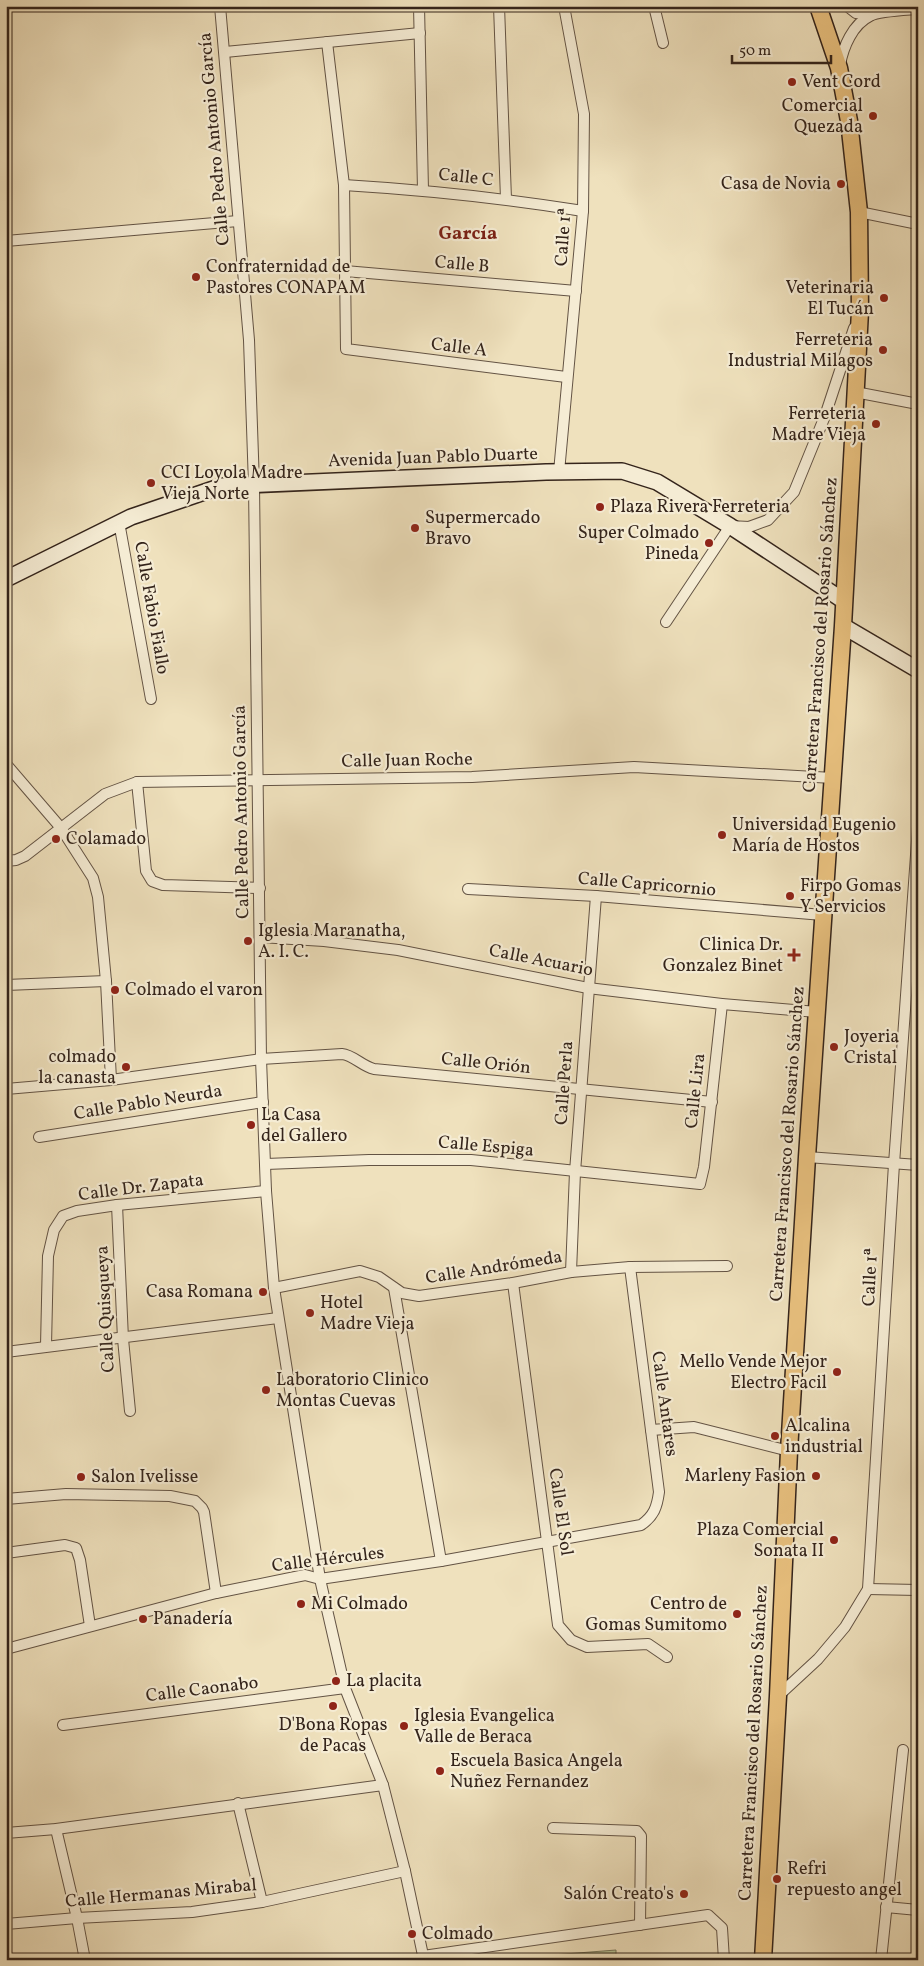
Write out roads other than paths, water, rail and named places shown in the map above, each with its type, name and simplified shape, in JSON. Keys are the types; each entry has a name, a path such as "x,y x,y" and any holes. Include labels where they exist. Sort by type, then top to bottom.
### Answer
{"main road":[{"name":"Carretera Francisco del Rosario Sánchez","path":"763,1960 778,1696 789,1450 843,626 860,311 859,212 849,121 839,68 818,6"},
{"name":"Avenida Juan Pablo Duarte","path":"6,579 119,522 222,486 622,471 657,482 730,526 844,601"},
{"path":"843,626 918,670"}],"street":[{"name":"Calle Pedro Antonio García","path":"220,6 249,340 254,484 261,1059 266,1191 274,1288 320,1579 345,1688 383,1785 405,1871 423,1958"},
{"path":"420,6 423,190"},
{"path":"499,6 506,198"},
{"name":"Calle 1ª","path":"559,472 566,377 583,211 584,114 564,6"},
{"path":"654,6 663,43"},
{"path":"847,6 856,13 871,16 918,9"},
{"path":"839,68 848,40 856,28 871,16"},
{"path":"225,52 420,33"},
{"path":"327,42 344,184 345,270"},
{"name":"Calle C","path":"344,184 506,198 583,211"},
{"path":"859,212 918,224"},
{"path":"6,241 238,221"},
{"name":"Calle B","path":"345,270 576,291"},
{"name":"Calle A","path":"345,270 344,346 348,351 566,377"},
{"path":"666,622 730,526 749,527 768,520 794,492 825,416 860,311"},
{"path":"856,392 918,404"},
{"name":"Calle Fabio Fiallo","path":"119,522 151,699"},
{"path":"6,764 61,828 93,878 98,897 106,981 111,1080"},
{"name":"Calle Juan Roche","path":"6,861 16,860 25,856 105,794 137,782 472,777 634,767 833,778"},
{"path":"137,782 146,871 152,880 163,885 260,888"},
{"name":"Calle 1ª","path":"778,1696 818,1658 846,1627 868,1589 894,1164 918,827"},
{"name":"Calle Capricornio","path":"468,890 596,896 823,915"},
{"name":"Calle Perla","path":"571,1272 575,1172 596,896"},
{"name":"Calle Acuario","path":"260,937 324,941 398,950 588,988 722,1004 817,1012"},
{"path":"6,985 106,981"},
{"name":"Calle Lira","path":"702,1181 722,1004"},
{"name":"Calle Orión","path":"6,1089 111,1080 261,1059 346,1055 358,1063 374,1069 712,1102"},
{"name":"Calle Pablo Neurda","path":"39,1137 263,1102"},
{"path":"807,1157 918,1165"},
{"name":"Calle Espiga","path":"266,1164 369,1160 471,1160 686,1183 700,1184 702,1181"},
{"name":"Calle Dr. Zapata","path":"46,1346 50,1242 56,1225 67,1213 117,1205 266,1191"},
{"name":"Calle Quisqueya","path":"117,1205 123,1339 130,1411"},
{"name":"Calle Andrómeda","path":"274,1288 360,1271 380,1277 402,1293 419,1296 513,1283 571,1272 630,1267 728,1266"},
{"name":"Calle Antares","path":"628,1528 641,1525 651,1518 657,1506 660,1492 630,1267"},
{"name":"Calle El Sol","path":"513,1283 558,1625 571,1640 587,1647 648,1644 668,1656"},
{"path":"394,1288 441,1561"},
{"path":"6,1352 46,1346 123,1339 278,1318"},
{"path":"651,1430 694,1427 789,1450"},
{"path":"6,1499 66,1494 170,1496 195,1501 204,1512 216,1594"},
{"name":"Calle Hércules","path":"6,1649 216,1594 305,1575 320,1579 441,1561 628,1528"},
{"path":"6,1553 65,1545 76,1548 80,1560 90,1626"},
{"path":"868,1589 918,1590"},
{"name":"Calle Caonabo","path":"63,1725 345,1688"},
{"path":"881,1960 903,1750"},
{"path":"6,1833 56,1829 383,1785"},
{"path":"238,1803 262,1902"},
{"path":"553,1828 637,1831 641,1836 640,1925"},
{"path":"56,1829 78,1918 85,1960"},
{"name":"Calle Hermanas Mirabal","path":"6,1924 192,1912 262,1902 405,1871"},
{"path":"886,1907 918,1910"},
{"path":"423,1958 708,1915 722,1928 724,1960"}],"place":[{"name":"Vent Cord","path":"792,82"},
{"name":"Comercial Quezada","path":"873,116"},
{"name":"Casa de Novia","path":"841,184"},
{"name":"Confraternidad de Pastores CONAPAM","path":"196,277"},
{"name":"Veterinaria El Tucán","path":"884,298"},
{"name":"Ferreteria Industrial Milagos","path":"883,350"},
{"name":"Ferreteria Madre Vieja","path":"876,424"},
{"name":"CCI Loyola Madre Vieja Norte","path":"151,483"},
{"name":"Plaza Rivera Ferreteria","path":"600,507"},
{"name":"Supermercado Bravo","path":"415,528"},
{"name":"Super Colmado Pineda","path":"709,543"},
{"name":"Universidad Eugenio María de Hostos","path":"722,835"},
{"name":"Colamado","path":"56,839"},
{"name":"Firpo Gomas Y Servicios","path":"790,896"},
{"name":"Iglesia Maranatha, A. I. C.","path":"248,941"},
{"name":"Clinica Dr. Gonzalez Binet","path":"794,955"},
{"name":"Colmado el varon","path":"115,990"},
{"name":"Joyeria Cristal","path":"834,1047"},
{"name":"colmado la canasta","path":"126,1067"},
{"name":"La Casa del Gallero","path":"251,1125"},
{"name":"Casa Romana","path":"263,1292"},
{"name":"Hotel Madre Vieja","path":"310,1313"},
{"name":"Mello Vende Mejor Electro Facil","path":"837,1372"},
{"name":"Laboratorio Clinico Montas Cuevas","path":"266,1390"},
{"name":"Alcalina industrial","path":"775,1436"},
{"name":"Marleny Fasion","path":"816,1476"},
{"name":"Salon Ivelisse","path":"81,1477"},
{"name":"Plaza Comercial Sonata II","path":"834,1540"},
{"name":"Mi Colmado","path":"301,1604"},
{"name":"Centro de Gomas Sumitomo","path":"737,1614"},
{"name":"Panadería","path":"143,1619"},
{"name":"La placita","path":"336,1681"},
{"name":"D'Bona Ropas de Pacas","path":"333,1706"},
{"name":"Iglesia Evangelica Valle de Beraca","path":"404,1726"},
{"name":"Escuela Basica Angela Nuñez Fernandez","path":"440,1771"},
{"name":"Refri repuesto angel","path":"777,1879"},
{"name":"Salón Creato's","path":"684,1894"},
{"name":"Colmado","path":"412,1934"}],"district":[{"name":"García","path":"468,234"}]}
